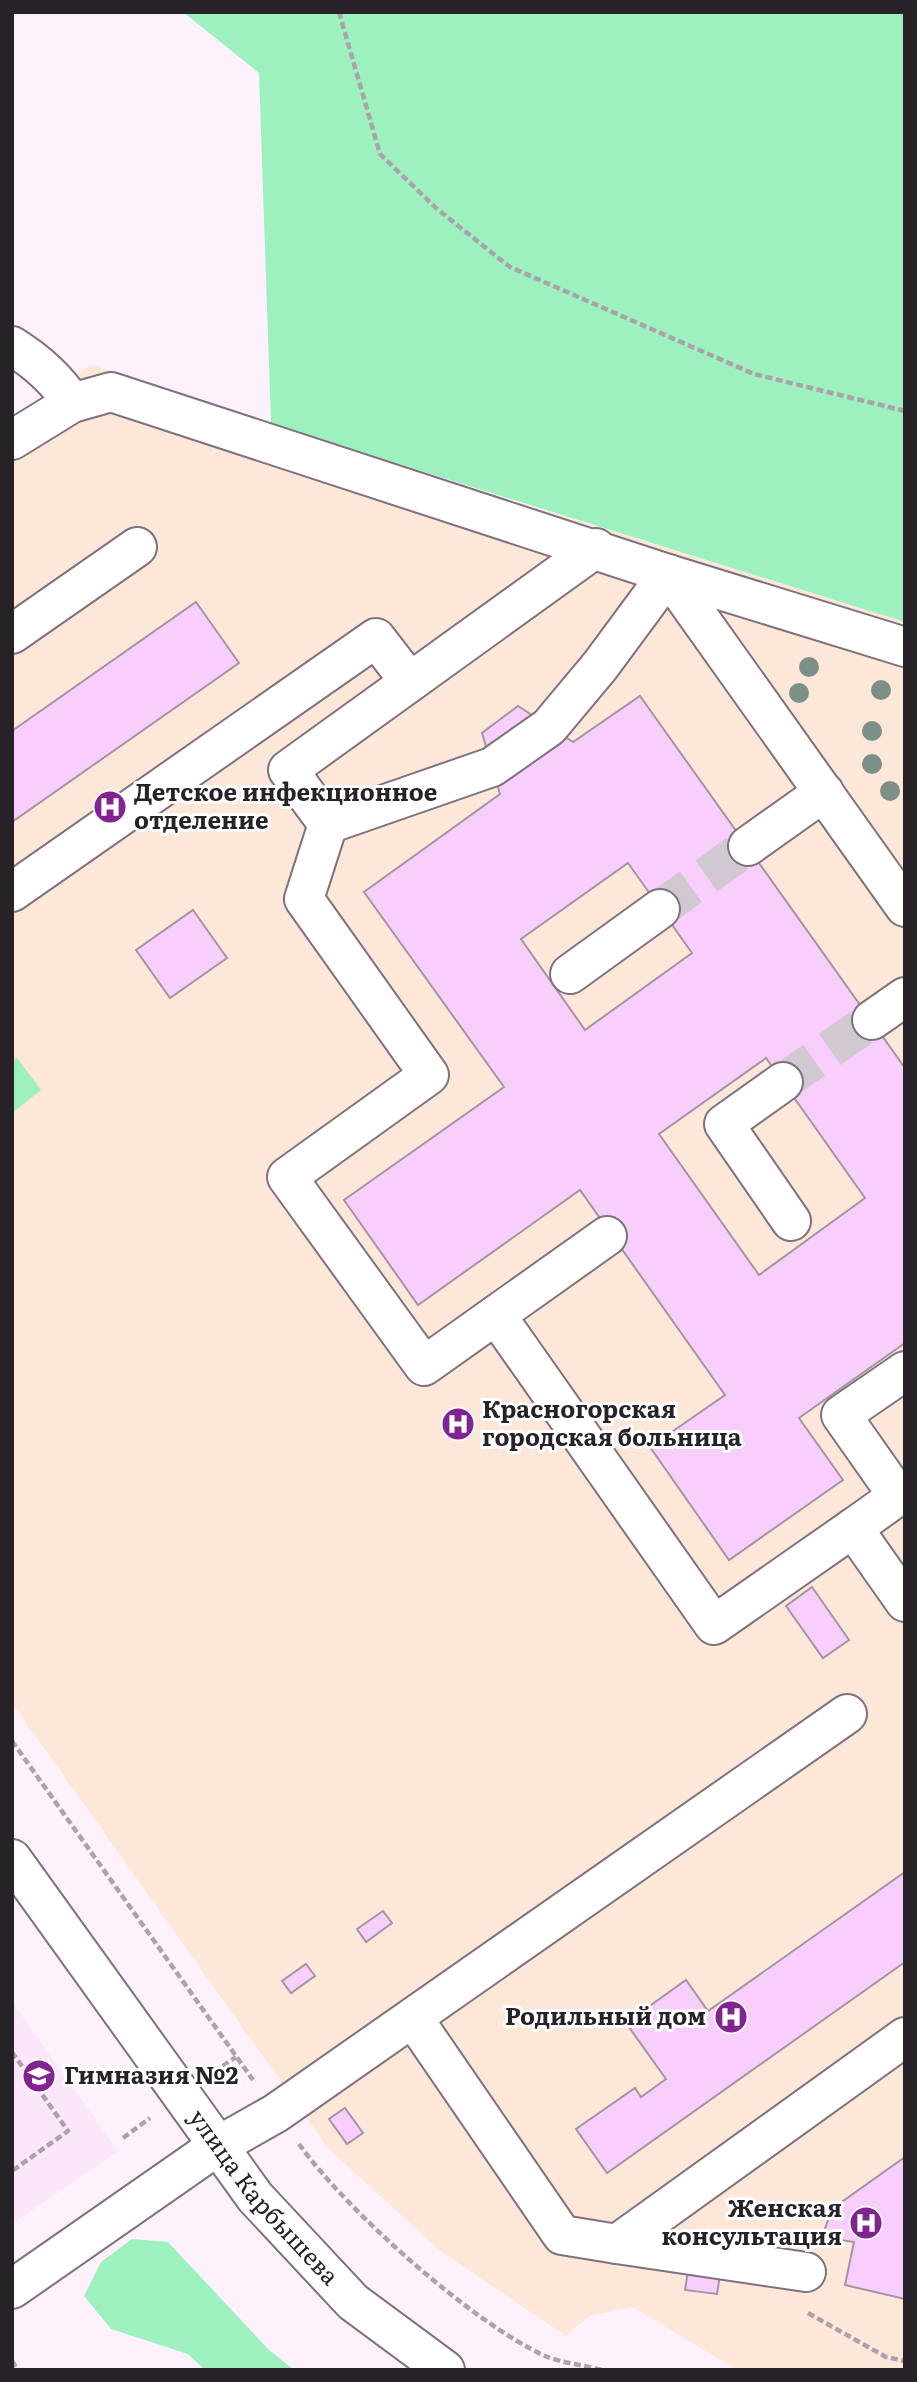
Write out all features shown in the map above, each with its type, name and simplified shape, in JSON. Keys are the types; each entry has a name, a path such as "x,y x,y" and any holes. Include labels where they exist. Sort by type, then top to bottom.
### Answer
{"street":[{"path":"12,346 29,357 61,386 72,403"},
{"path":"12,440 72,403 111,392 905,647"},
{"path":"12,634 137,547"},
{"path":"328,824 288,770 596,548"},
{"path":"668,573 905,907"},
{"path":"328,824 492,767 549,727 600,666 668,573"},
{"path":"12,892 376,638 410,682"},
{"path":"748,846 824,792"},
{"path":"328,824 304,899 429,1075 287,1177 424,1366 607,1236"},
{"path":"570,974 660,909"},
{"path":"872,1020 905,998"},
{"path":"783,1083 724,1124 791,1221"},
{"path":"496,1315 714,1625 898,1496 841,1415 905,1371"},
{"path":"853,1528 905,1602"},
{"path":"12,2289 216,2147 276,2113 847,1714"},
{"name":"улица Карбышева","path":"12,1859 216,2147 255,2197 354,2302 445,2370"},
{"path":"413,2018 562,2235 798,2271"},
{"path":"617,2244 905,2037"}],"path":[{"path":"339,12 380,154 437,209 510,267 754,374 905,411"},
{"path":"12,2052 68,2131 12,2171"},
{"path":"798,2271 785,2288 796,2306 886,2357 905,2361"},
{"path":"12,2361 19,2370"}],"shaded area":[{"name":"Красногорская городская больница","path":"91,365 350,450 905,622 905,2370 737,2370 633,2307 589,2316 566,2336 439,2250 328,2148 12,1703 12,420"},
{"name":"Гимназия №2","path":"12,2002 118,2151 12,2224"}],"green space":[{"path":"183,12 905,12 905,622 271,424 259,73"},
{"path":"17,1058 41,1090 12,1113 12,1061"},
{"path":"132,2239 168,2242 269,2350 294,2370 205,2370 188,2354 111,2329 84,2296 101,2262"}],"building":[{"path":"196,602 239,663 12,822 12,731"},
{"path":"640,696 905,1068 905,1343 799,1418 843,1480 729,1560 650,1447 725,1395 580,1190 418,1305 344,1200 504,1087 364,892 500,794 482,733 518,706 573,742","holes":["628,863 692,953 585,1030 521,939","766,1058 865,1198 759,1275 659,1134"]},
{"path":"193,910 227,958 170,998 136,950"},
{"path":"812,1587 849,1640 823,1658 786,1606"},
{"name":"Родильный дом","path":"905,1872 905,1962 607,2173 576,2129 635,2088 641,2097 666,2079 626,2023 686,1980 708,2011"},
{"path":"383,1911 392,1923 366,1942 357,1929"},
{"path":"306,1964 315,1976 291,1993 282,1981"},
{"path":"345,2108 363,2133 347,2144 329,2119"},
{"name":"Женская консультация","path":"905,2157 905,2299 845,2285 854,2242 822,2237 832,2209"},
{"path":"688,2271 720,2275 717,2294 685,2290"}],"tunnel":[{"path":"660,909 748,846"},
{"path":"783,1082 872,1020"}],"place":[{"name":"Детское инфекционное отделение","path":"110,807"},
{"name":"Красногорская городская больница","path":"458,1424"},
{"name":"Родильный дом","path":"731,2017"},
{"name":"Гимназия №2","path":"39,2076"},
{"name":"Женская консультация","path":"866,2223"}]}
